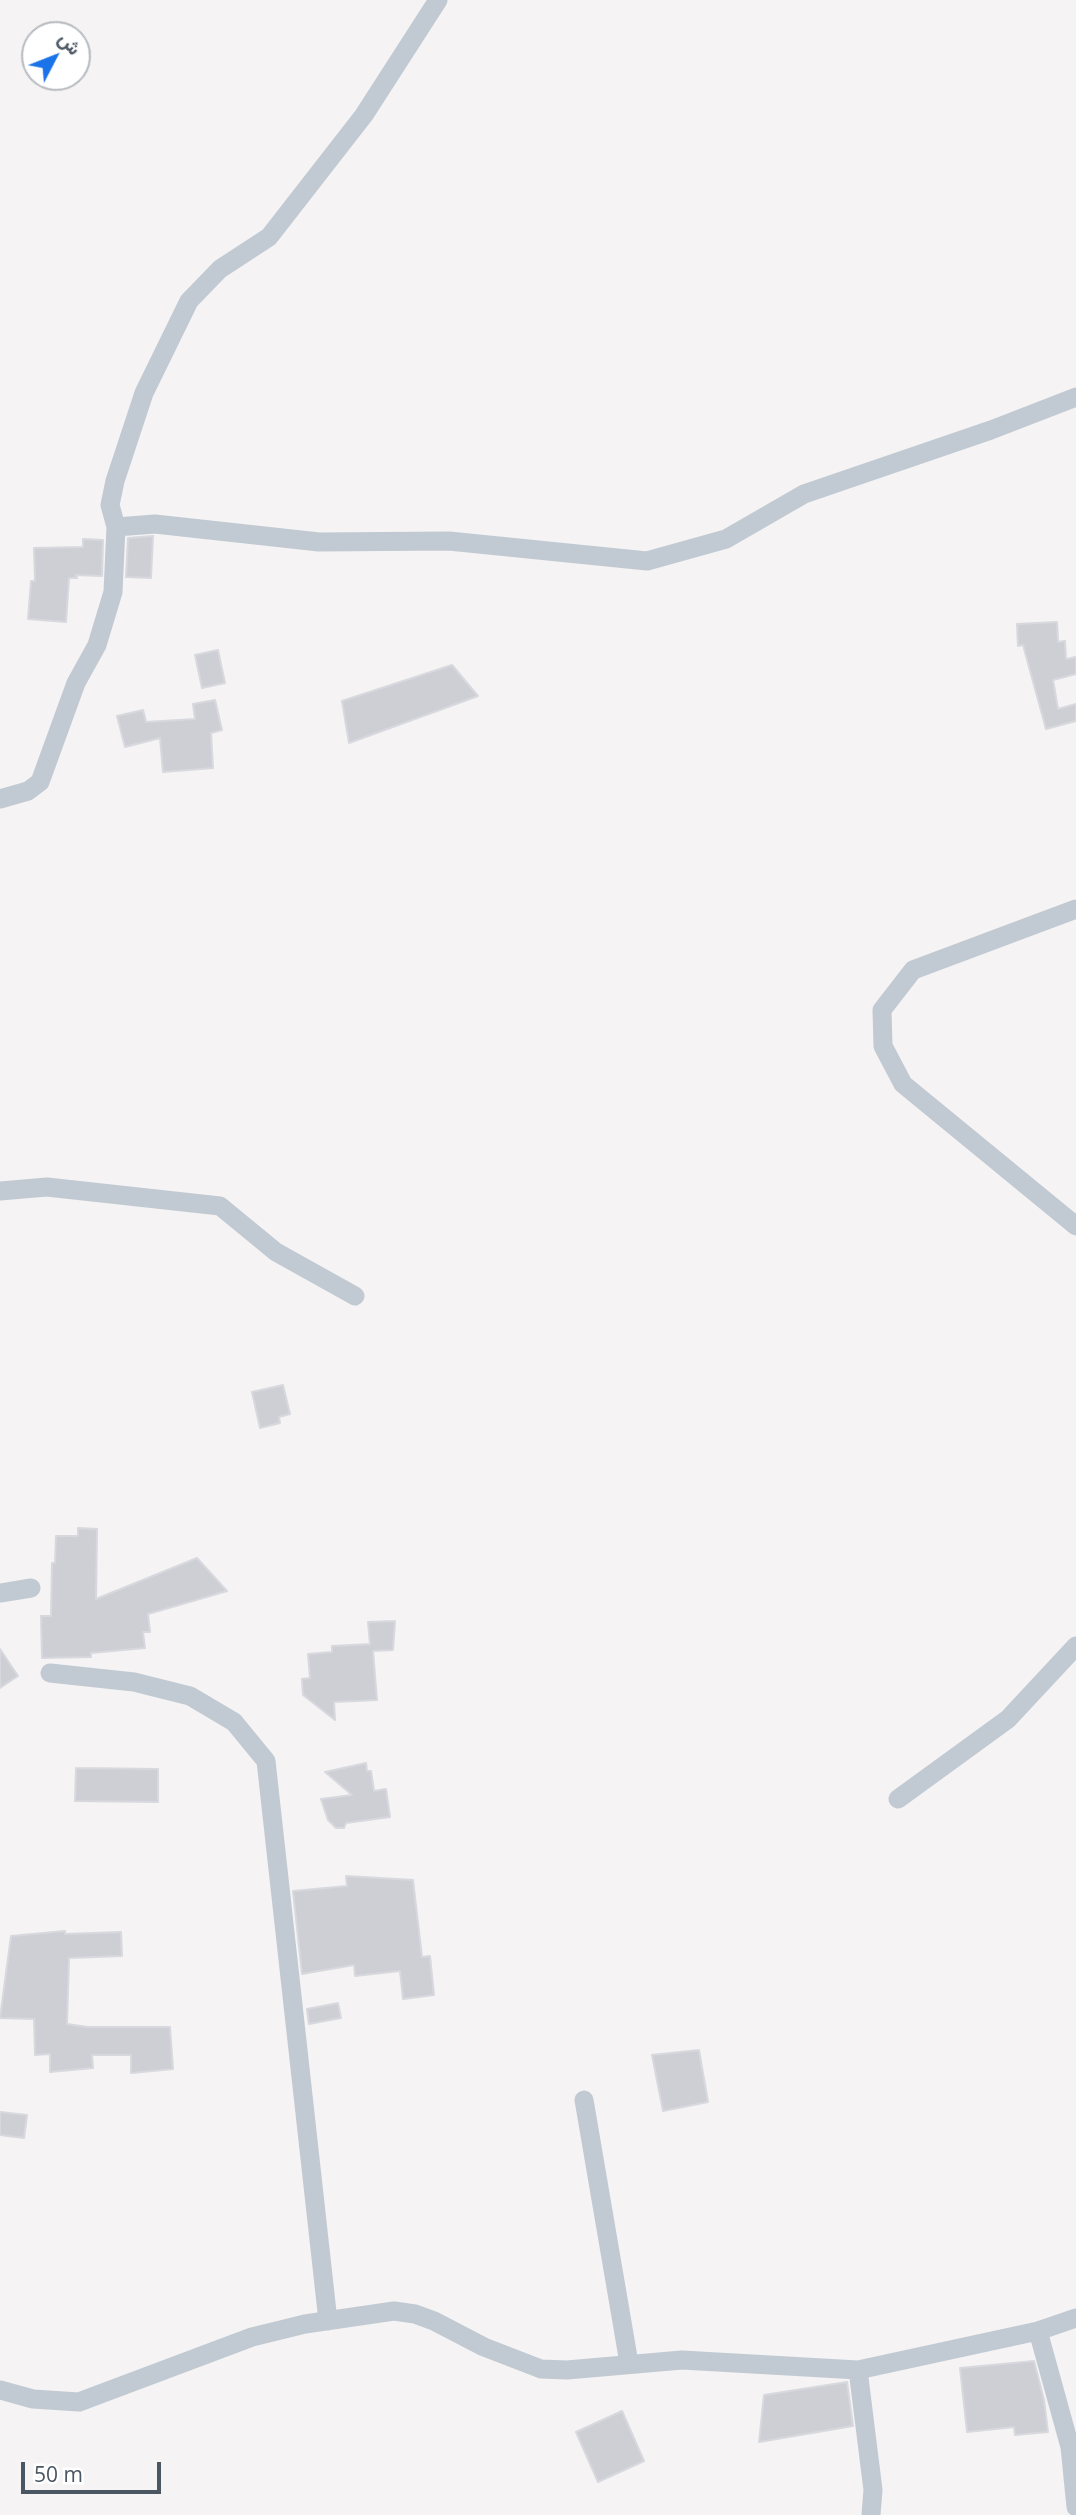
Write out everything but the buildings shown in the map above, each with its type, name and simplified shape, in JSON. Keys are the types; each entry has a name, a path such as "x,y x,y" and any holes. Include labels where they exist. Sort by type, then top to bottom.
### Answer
{"street":[{"path":"0,799 28,792 40,782 50,761 58,729 76,683 97,645 113,592 116,527 110,505 129,435 144,393 189,302 220,268 269,237 364,115 438,0"},
{"path":"116,527 155,524 319,542 449,541 647,561 726,539 804,494 991,430 1076,397"},
{"path":"1076,909 913,970 883,1010 883,1046 903,1084 1076,1226"},
{"path":"0,1191 47,1187 220,1206 276,1252 355,1296"},
{"path":"0,1593 31,1588"},
{"path":"898,1799 1008,1719 1076,1646"},
{"path":"50,1673 134,1682 190,1696 234,1722 266,1761 328,2321"},
{"path":"584,2100 629,2363"},
{"path":"0,2390 33,2399 79,2402 252,2337 394,2311 415,2314 541,2369 682,2360 858,2370 1038,2331 1076,2318"},
{"path":"1038,2331 1070,2446 1076,2507"},
{"path":"858,2370 873,2490 872,2515"}]}
